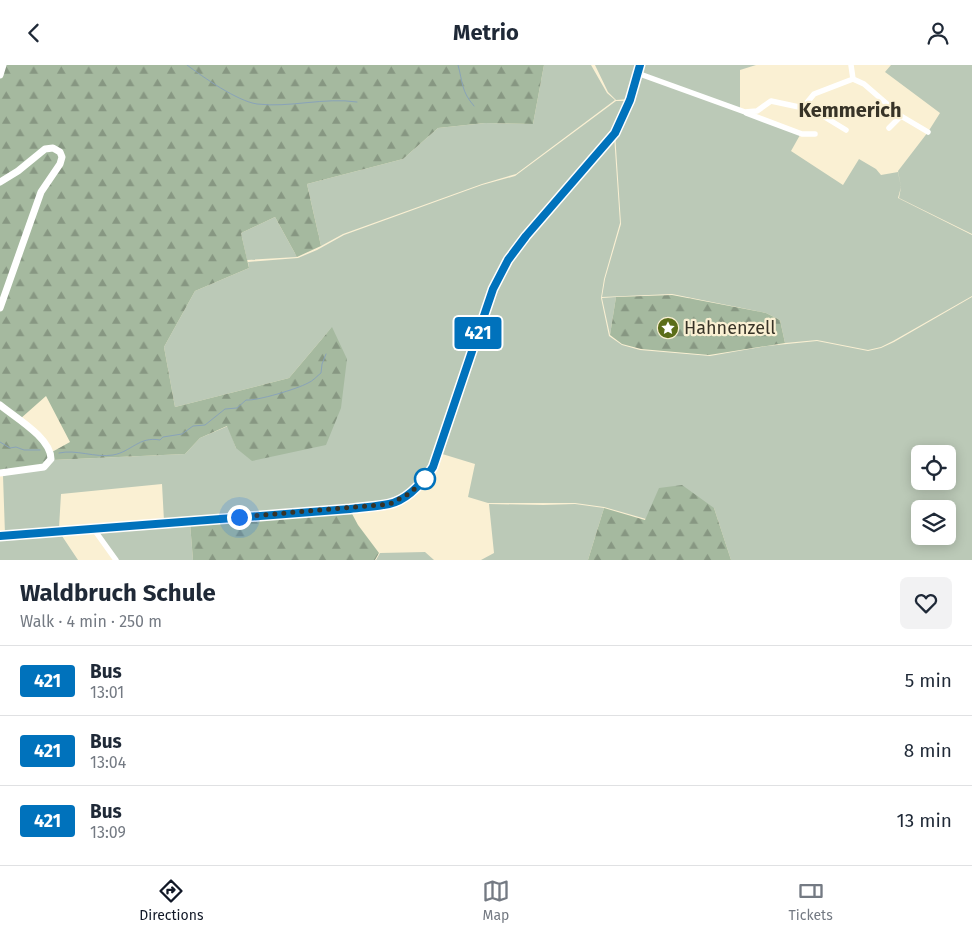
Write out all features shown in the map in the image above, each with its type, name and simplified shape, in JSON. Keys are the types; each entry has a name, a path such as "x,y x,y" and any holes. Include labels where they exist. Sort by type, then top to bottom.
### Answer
{"street":[{"path":"0,75 3,65"},
{"path":"0,536 390,504 410,493 423,482 433,467 493,289 508,260 526,236 615,133 630,100 640,65"},
{"path":"851,65 853,79"},
{"path":"637,73 802,134 815,134"},
{"path":"745,112 757,111 771,101 799,107 805,105 814,94 853,79 864,84 900,116 928,132"},
{"path":"805,105 846,130"},
{"path":"889,129 900,116"},
{"path":"0,182 18,171 45,149 53,148 60,152 62,157 60,164 41,192 0,307"},
{"path":"0,405 45,441 51,452 51,459 44,467 0,473"},
{"path":"93,528 116,560"}],"green space":[{"path":"0,65 544,65 533,124 485,123 438,128 403,159 307,184 321,246 297,257 275,217 241,233 249,268 195,291 164,347 175,407 289,378 332,327 347,359 341,408 326,445 252,461 236,448 227,426 200,438 185,454 52,460 52,452 70,442 46,396 20,419 0,404"},
{"path":"544,65 591,65 607,93 615,100 516,174 482,184 343,234 321,246 307,184 403,159 438,128 485,123 533,124"},
{"path":"595,65 639,65 629,99 616,100 608,92"},
{"path":"642,65 756,65 740,70 740,111 800,135 791,151 843,185 859,159 876,169 881,175 898,172 901,187 898,198 972,235 972,296 893,341 881,347 868,350 817,340 785,343 780,320 766,313 672,294 602,297 605,279 621,224 615,133"},
{"path":"891,65 972,65 972,234 899,198 901,187 898,171 940,113 885,72"},
{"path":"616,101 628,101 613,131 506,260 431,465 418,483 408,491 389,502 164,521 162,484 61,494 59,528 5,534 3,476 52,460 185,454 200,438 228,426 236,448 332,327 289,378 175,407 164,347 195,291 249,268 248,262 298,258 344,235 482,185 515,176"},
{"path":"614,135 620,223 604,279 601,298 609,336 622,345 640,350 710,356 767,346 817,341 868,351 894,342 972,297 972,560 731,560 714,508 650,511 646,519 604,507 575,503 488,503 468,497 475,464 439,453 495,290 509,261"},
{"path":"275,217 297,257 247,260 241,233"},
{"path":"672,295 766,313 780,320 785,343 709,355 641,349 622,344 610,335 616,297"},
{"path":"616,297 610,335 602,298"},
{"path":"0,407 45,442 49,458 43,466 0,472"},
{"path":"682,485 714,508 731,560 588,560 604,508 645,520 659,488"},
{"path":"489,504 575,504 604,508 588,560 481,560 494,553"},
{"path":"350,510 358,525 379,553 375,560 193,560 190,523"},
{"path":"190,523 193,560 118,560 95,529"},
{"path":"60,533 78,560 0,560 0,538"},
{"path":"425,552 434,560 376,560 380,553"}],"waterway":[{"path":"187,65 230,94 257,104 357,102"},
{"path":"458,65 463,87 474,106"},
{"path":"59,453 113,455 146,440 160,440 163,437 182,434 193,426 205,425 225,409 237,408 246,400 277,394 310,382 321,373 326,354"},
{"path":"0,442 10,448 40,450"}],"bus line":[{"name":"421","path":"0,536 350,509 390,504 410,493 423,482 433,467 493,289 508,260 526,236 615,133 630,100 640,65"}],"place":[{"name":"Hahnenzell","path":"668,328"}],"district":[{"name":"Kemmerich","path":"850,110"}],"route":[{"path":"239,517 350,509 390,504 410,493 425,479"}]}
